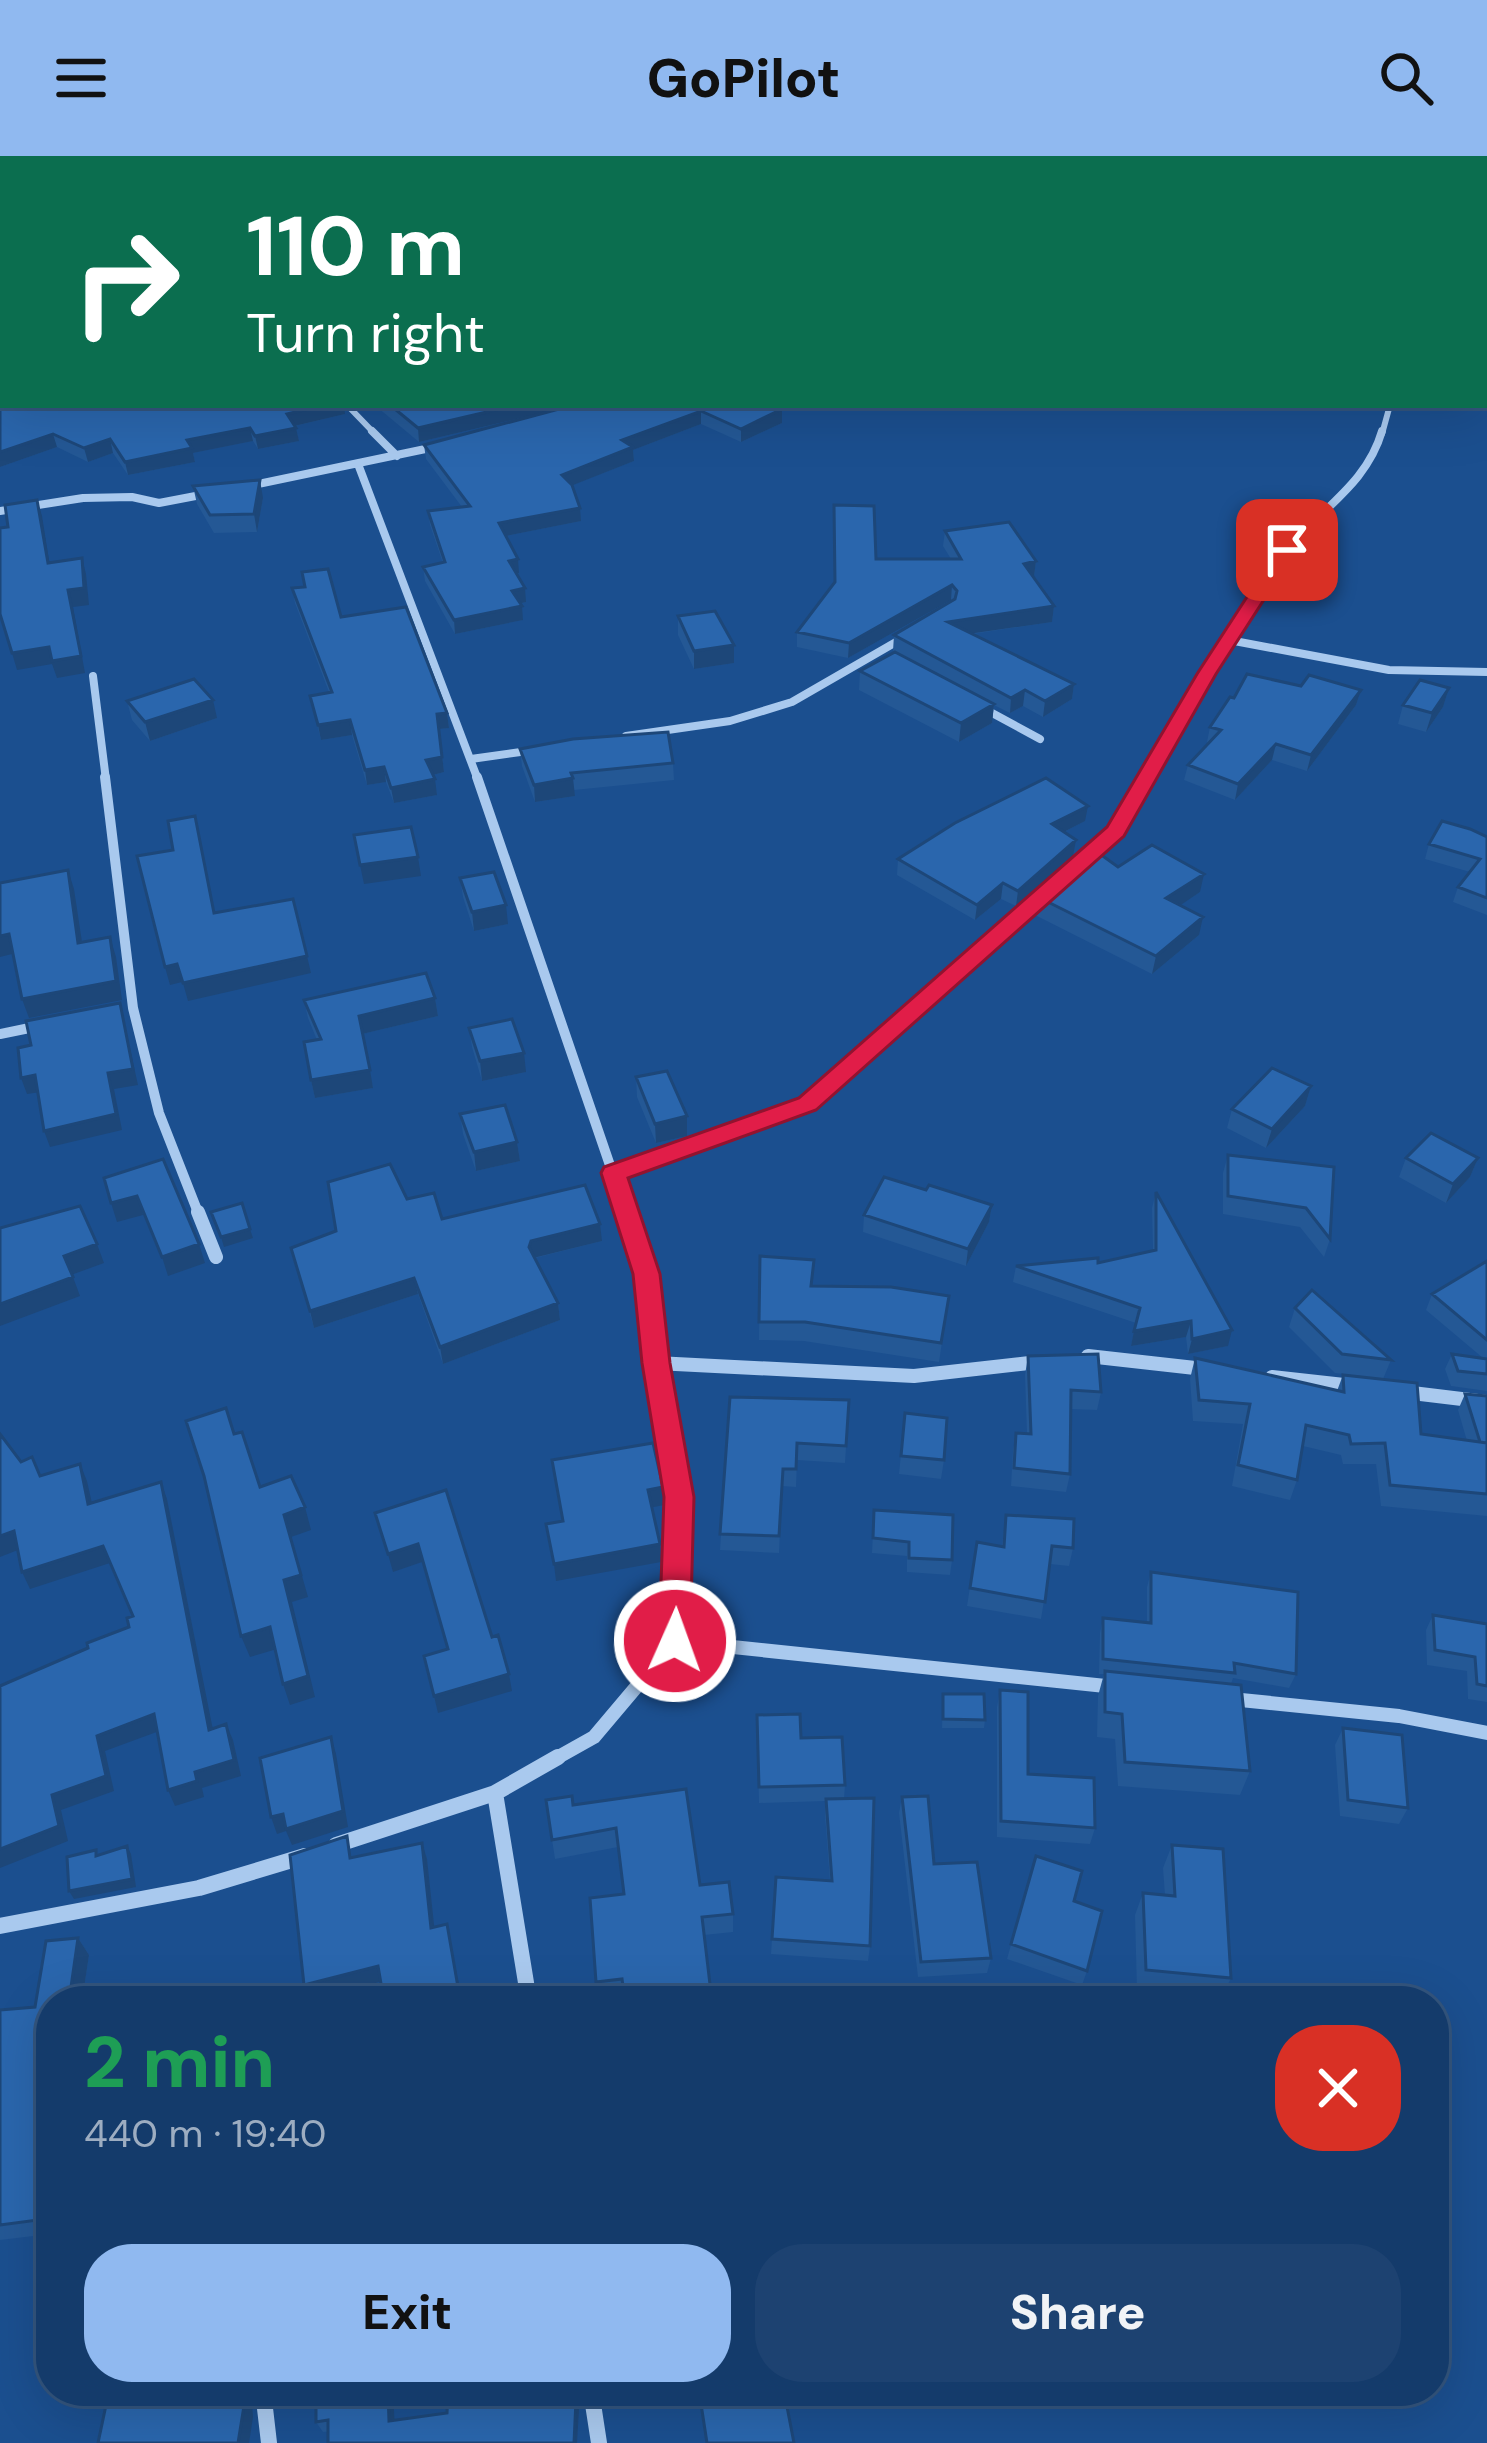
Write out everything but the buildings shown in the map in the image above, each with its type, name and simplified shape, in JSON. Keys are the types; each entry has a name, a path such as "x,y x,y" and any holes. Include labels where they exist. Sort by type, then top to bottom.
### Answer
{"street":[{"path":"350,408 397,456"},
{"path":"1066,877 1116,831 1287,550 1345,496 1376,453 1389,408"},
{"path":"0,511 83,499 132,497 159,503 440,446"},
{"path":"0,1926 199,1888 495,1793 594,1737 675,1641 679,1497 656,1363 647,1274 471,759 358,464"},
{"path":"612,738 730,721 792,702 914,631"},
{"path":"1229,640 1390,670 1487,672"},
{"path":"879,653 899,664"},
{"path":"93,676 134,1008 159,1113 216,1257"},
{"path":"959,696 1040,739"},
{"path":"471,759 541,749"},
{"path":"614,1173 808,1104 1049,892"},
{"path":"111,1012 134,1008"},
{"path":"0,1034 67,1021"},
{"path":"1069,1358 1091,1356 1224,1371"},
{"path":"656,1363 914,1376 1047,1361"},
{"path":"1246,1374 1487,1402"},
{"path":"675,1641 1142,1690"},
{"path":"1212,1697 1399,1716 1487,1733"},
{"path":"495,1793 527,1986"},
{"path":"265,2406 269,2443"},
{"path":"593,2406 599,2443"}],"route":[{"path":"675,1641 679,1497 656,1363 647,1274 614,1173 808,1104 1116,831 1207,674 1287,550"}]}
